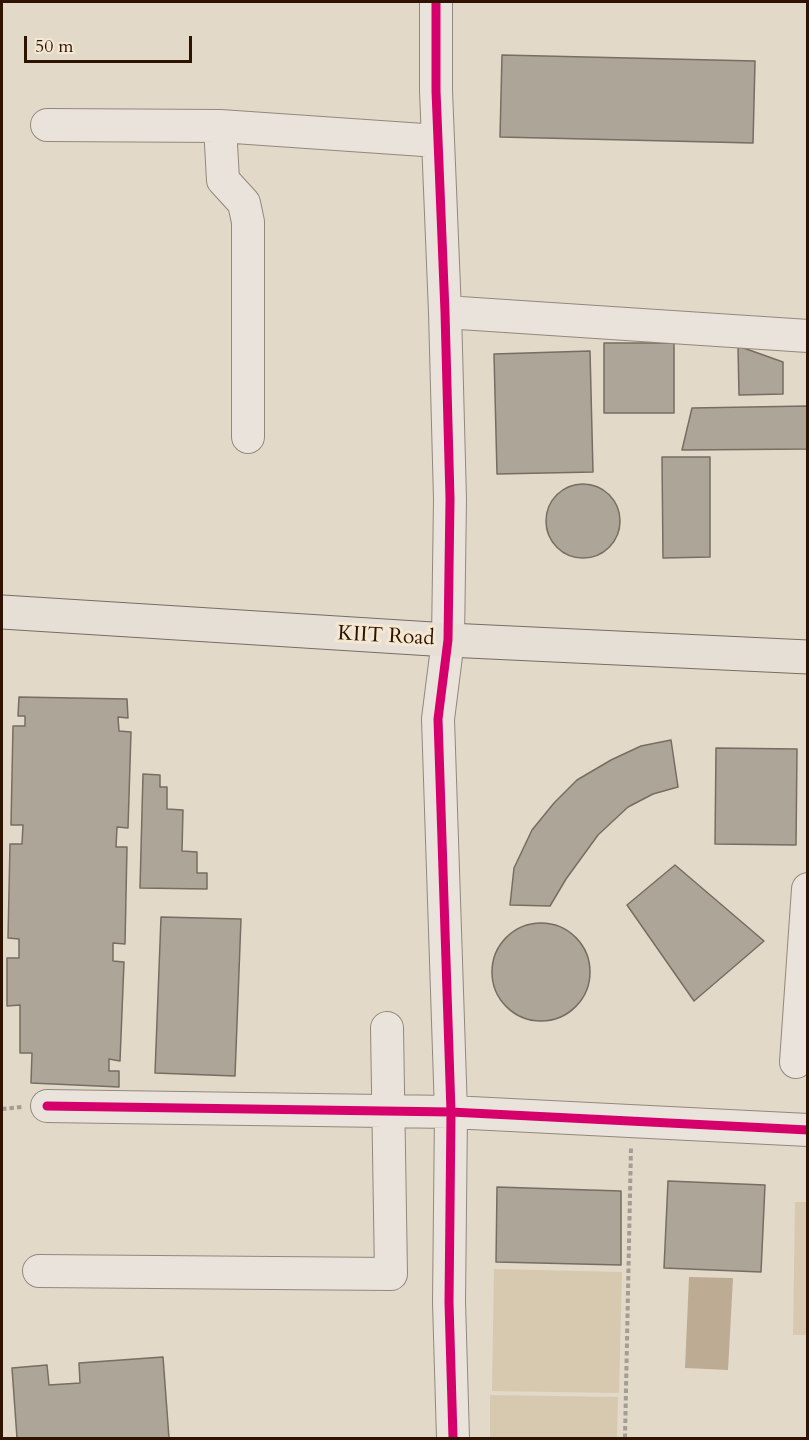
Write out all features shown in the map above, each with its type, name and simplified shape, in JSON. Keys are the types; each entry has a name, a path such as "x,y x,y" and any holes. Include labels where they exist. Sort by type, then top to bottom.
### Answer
{"main road":[{"name":"KIIT Road","path":"2,612 448,640 807,657"}],"street":[{"path":"436,2 438,141 446,312 450,499 448,640 438,719 451,1112 449,1302 453,1438"},
{"path":"47,125 220,126 438,141"},
{"path":"220,126 223,180 244,203 248,222 248,437"},
{"path":"446,312 807,336"},
{"path":"796,1062 807,889"},
{"path":"39,1271 391,1274 387,1028"},
{"path":"47,1106 451,1112 807,1130"}],"path":[{"path":"625,1438 630,1121"}],"shaded area":[{"path":"795,1202 807,1202 807,1335 793,1335"},
{"path":"494,1269 622,1272 619,1393 492,1391"},
{"path":"689,1277 733,1278 728,1370 685,1368"},
{"path":"490,1395 618,1397 617,1438 490,1438"}],"building":[{"path":"502,55 755,61 753,143 500,137"},
{"path":"604,343 674,343 674,413 604,413"},
{"path":"738,346 783,362 783,394 739,395"},
{"path":"590,351 593,472 497,474 494,354"},
{"path":"808,406 808,449 682,450 692,408"},
{"path":"662,457 710,457 710,557 663,558"},
{"path":"583,484 604,490 614,500 620,521 614,542 604,552 583,558 562,552 552,542 546,521 552,500 562,490"},
{"path":"19,697 127,699 128,718 118,717 119,731 131,732 128,828 117,827 116,847 127,847 125,944 113,943 113,961 124,962 120,1061 109,1059 109,1071 119,1071 119,1087 31,1083 32,1053 20,1053 20,1005 7,1006 7,958 19,958 19,939 8,938 10,844 22,844 23,825 11,825 13,726 25,726 25,716 18,716"},
{"path":"671,740 678,787 653,794 628,807 598,835 566,879 550,906 510,905 514,868 532,830 554,803 577,780 611,760 641,746"},
{"path":"716,748 797,749 796,845 715,844"},
{"path":"143,774 160,775 160,787 167,787 167,809 183,810 182,851 197,852 197,873 207,873 207,889 140,888"},
{"path":"675,865 764,941 694,1001 627,905"},
{"path":"161,917 241,919 235,1076 155,1073"},
{"path":"541,923 560,927 576,937 586,953 590,972 586,991 576,1007 560,1017 541,1021 522,1017 506,1007 496,991 492,972 496,953 506,937 522,927"},
{"path":"668,1181 765,1185 761,1272 664,1268"},
{"path":"497,1187 621,1191 621,1265 496,1262"},
{"path":"163,1357 169,1438 17,1438 12,1368 47,1365 49,1385 80,1383 79,1363"}],"cycle path":[{"path":"436,2 436,91 450,499 448,640 438,719 451,1112 449,1302 453,1438"},
{"path":"47,1106 451,1112 808,1130"}]}
